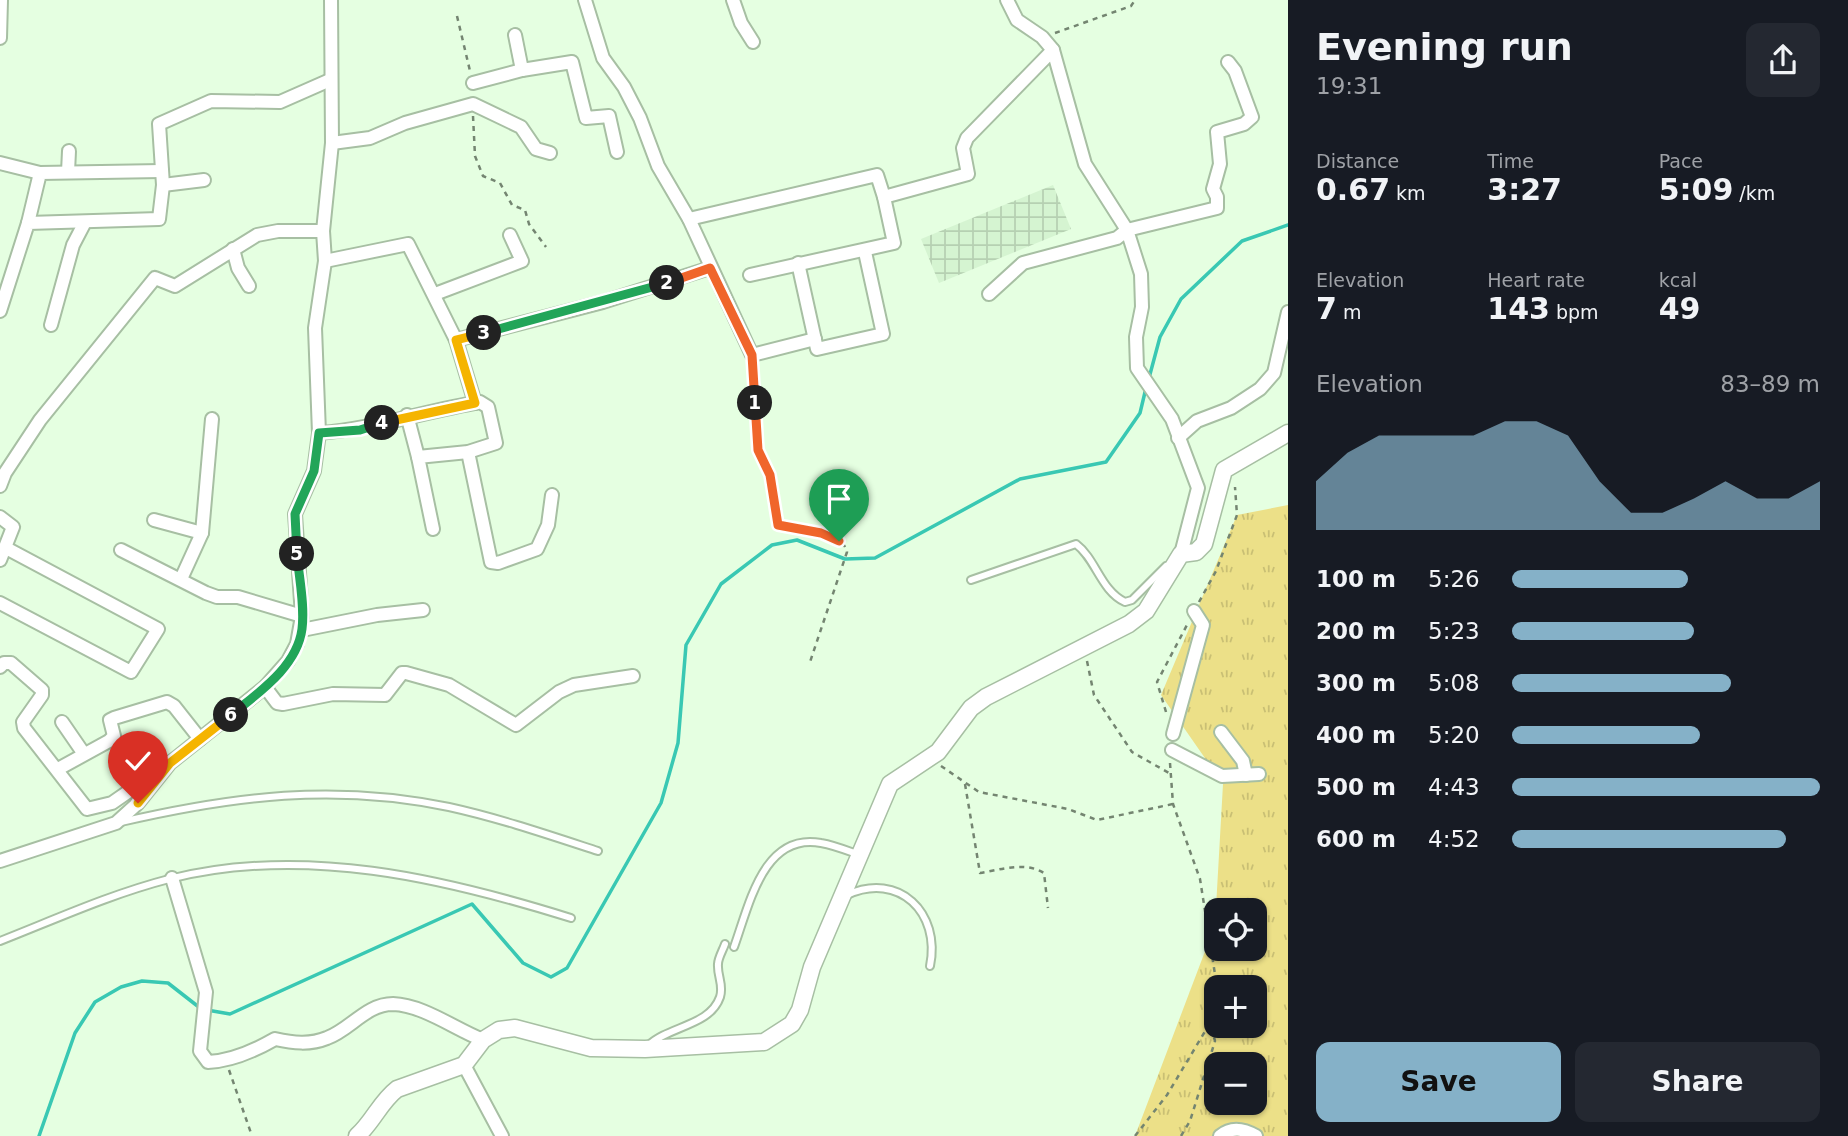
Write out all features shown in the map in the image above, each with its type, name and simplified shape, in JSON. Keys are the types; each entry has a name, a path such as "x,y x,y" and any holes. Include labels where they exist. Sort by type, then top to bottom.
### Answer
{"street":[{"path":"0,38 1,0"},
{"path":"0,667 4,663 11,663 42,690 42,695 23,722 24,728 87,809 112,803 170,763 265,687 288,661 302,623 295,514 314,471 319,433 315,328 325,261 323,231 332,143 331,0"},
{"path":"585,0 603,58 624,87 658,166 689,219 752,355 814,339"},
{"path":"733,0 741,23 753,42"},
{"path":"357,1136 370,1125 381,1104 397,1089 464,1065 483,1040 499,1030 515,1028 591,1048 645,1049 764,1042 780,1033 792,1024 800,1010 812,967 890,784 946,745 971,708 986,697 1103,640 1146,611 1181,554 1198,488 1158,396 1140,376 1136,337 1142,307 1141,274 1127,230 1085,164 1053,50 1042,37 1017,20 1007,0"},
{"path":"515,36 522,69"},
{"path":"884,197 968,174 963,148 967,138 1053,50"},
{"path":"473,83 522,69 572,62 586,118 609,116 617,152"},
{"path":"989,294 1023,262 1117,238 1127,230 1217,208 1217,197 1213,189 1220,163 1217,132 1244,124 1252,117 1235,71 1228,62"},
{"path":"27,223 159,219 163,185 159,124 211,101 280,102 330,80"},
{"path":"332,143 370,138 405,123 473,104 521,127 536,149 550,153"},
{"path":"68,172 69,151"},
{"path":"0,163 40,173 162,172"},
{"path":"0,311 40,173"},
{"path":"689,219 877,175 894,243 865,252 798,263 750,275"},
{"path":"163,185 204,180"},
{"path":"51,325 74,245 85,222"},
{"path":"0,486 5,473 40,420 155,278 175,286 257,235 278,231 323,231"},
{"path":"435,294 524,265 510,235"},
{"path":"325,261 408,244 456,340 475,403"},
{"path":"233,249 238,268 249,286"},
{"path":"798,263 817,349 883,334 865,252"},
{"path":"456,340 603,302 710,268"},
{"path":"1178,438 1197,421 1231,408 1260,390 1274,373 1288,312"},
{"path":"319,433 360,430 407,415 475,403 488,407 496,443 468,452 418,457"},
{"path":"407,415 433,529"},
{"path":"181,579 202,533 212,419"},
{"path":"1181,554 1196,552 1205,544 1224,470 1288,433"},
{"path":"468,452 491,562 509,560 537,549 548,525 552,495"},
{"path":"0,517 13,527 0,561"},
{"path":"154,520 202,533"},
{"path":"0,603 131,671 158,629 6,548"},
{"path":"121,550 217,597 238,597 302,623 423,610"},
{"path":"1173,734 1203,625 1194,611"},
{"path":"265,687 277,702 283,705 333,694 380,696 389,692 398,677 406,673 449,685 516,725 559,692 574,685 633,676"},
{"path":"58,769 114,736 110,720 167,702 174,706 200,739"},
{"path":"62,722 84,754"},
{"path":"1172,750 1222,776 1252,775 1221,732"},
{"path":"0,861 116,823 138,803 170,763"},
{"path":"172,878 206,992 200,1051 208,1062 226,1060 254,1051 275,1039 298,1044 329,1038 358,1017 390,1004 405,1005 483,1040"},
{"path":"464,1065 502,1136"},
{"path":"1220,1136 1226,1131 1244,1129 1256,1136"}],"lane":[{"path":"971,580 1076,544 1086,552 1100,577 1125,602 1132,600 1181,554"},
{"path":"116,823 250,796 309,793 366,795 449,807 598,851"},
{"path":"734,947 762,872 780,851 798,842 821,842 859,854"},
{"path":"0,942 122,892 172,878 226,870 294,866 372,870 436,880 571,918"},
{"path":"842,897 862,888 881,886 901,894 916,905 932,934 934,948 930,966"},
{"path":"645,1049 655,1039 697,1021 713,1009 723,987 718,964 725,944"}],"path":[{"path":"1042,37 1131,6 1135,0"},
{"path":"457,16 473,83"},
{"path":"473,104 475,156 484,176 500,183 512,205 525,210 529,224 546,247"},
{"path":"752,355 757,439 770,475 776,521 780,527 821,533 839,541 847,552 809,665"},
{"path":"1173,734 1157,682 1216,570 1237,515 1235,483 1224,470"},
{"path":"1103,640 1098,653 1086,662 1094,695 1132,752 1169,773"},
{"path":"1172,750 1169,773 1174,804 1200,879 1215,975"},
{"path":"930,757 979,792 1068,809 1097,820 1174,804"},
{"path":"965,784 980,873 1021,866 1038,869 1044,873 1048,908"},
{"path":"1135,1136 1167,1095 1204,1033"},
{"path":"1181,1136 1191,1121 1214,1038"},
{"path":"226,1060 252,1136"}],"shaded area":[{"path":"1053,185 1071,229 939,283 921,239"}],"green space":[{"path":"1288,505 1288,1136 1135,1136 1204,954 1204,961 1267,961 1267,898 1217,898 1223,784 1161,695 1237,515"}],"waterway":[{"path":"1149,378 1160,337 1181,299 1242,241 1288,225"},
{"path":"207,1010 230,1014 472,904 523,963 551,977 567,968 661,803 678,743 686,645 721,584 772,545 797,540 845,559 875,558 1020,479 1106,462 1140,413 1146,388"},
{"path":"39,1136 75,1033 95,1002 121,987 142,981 168,983 200,1008"}],"route":[{"path":"138,803 170,763 265,687 288,661 298,644 302,617 295,514 314,471 319,433 360,430 407,415 475,403 456,340 561,314 710,268 752,355 758,450 770,475 776,521 780,527 806,529 839,541"}]}
